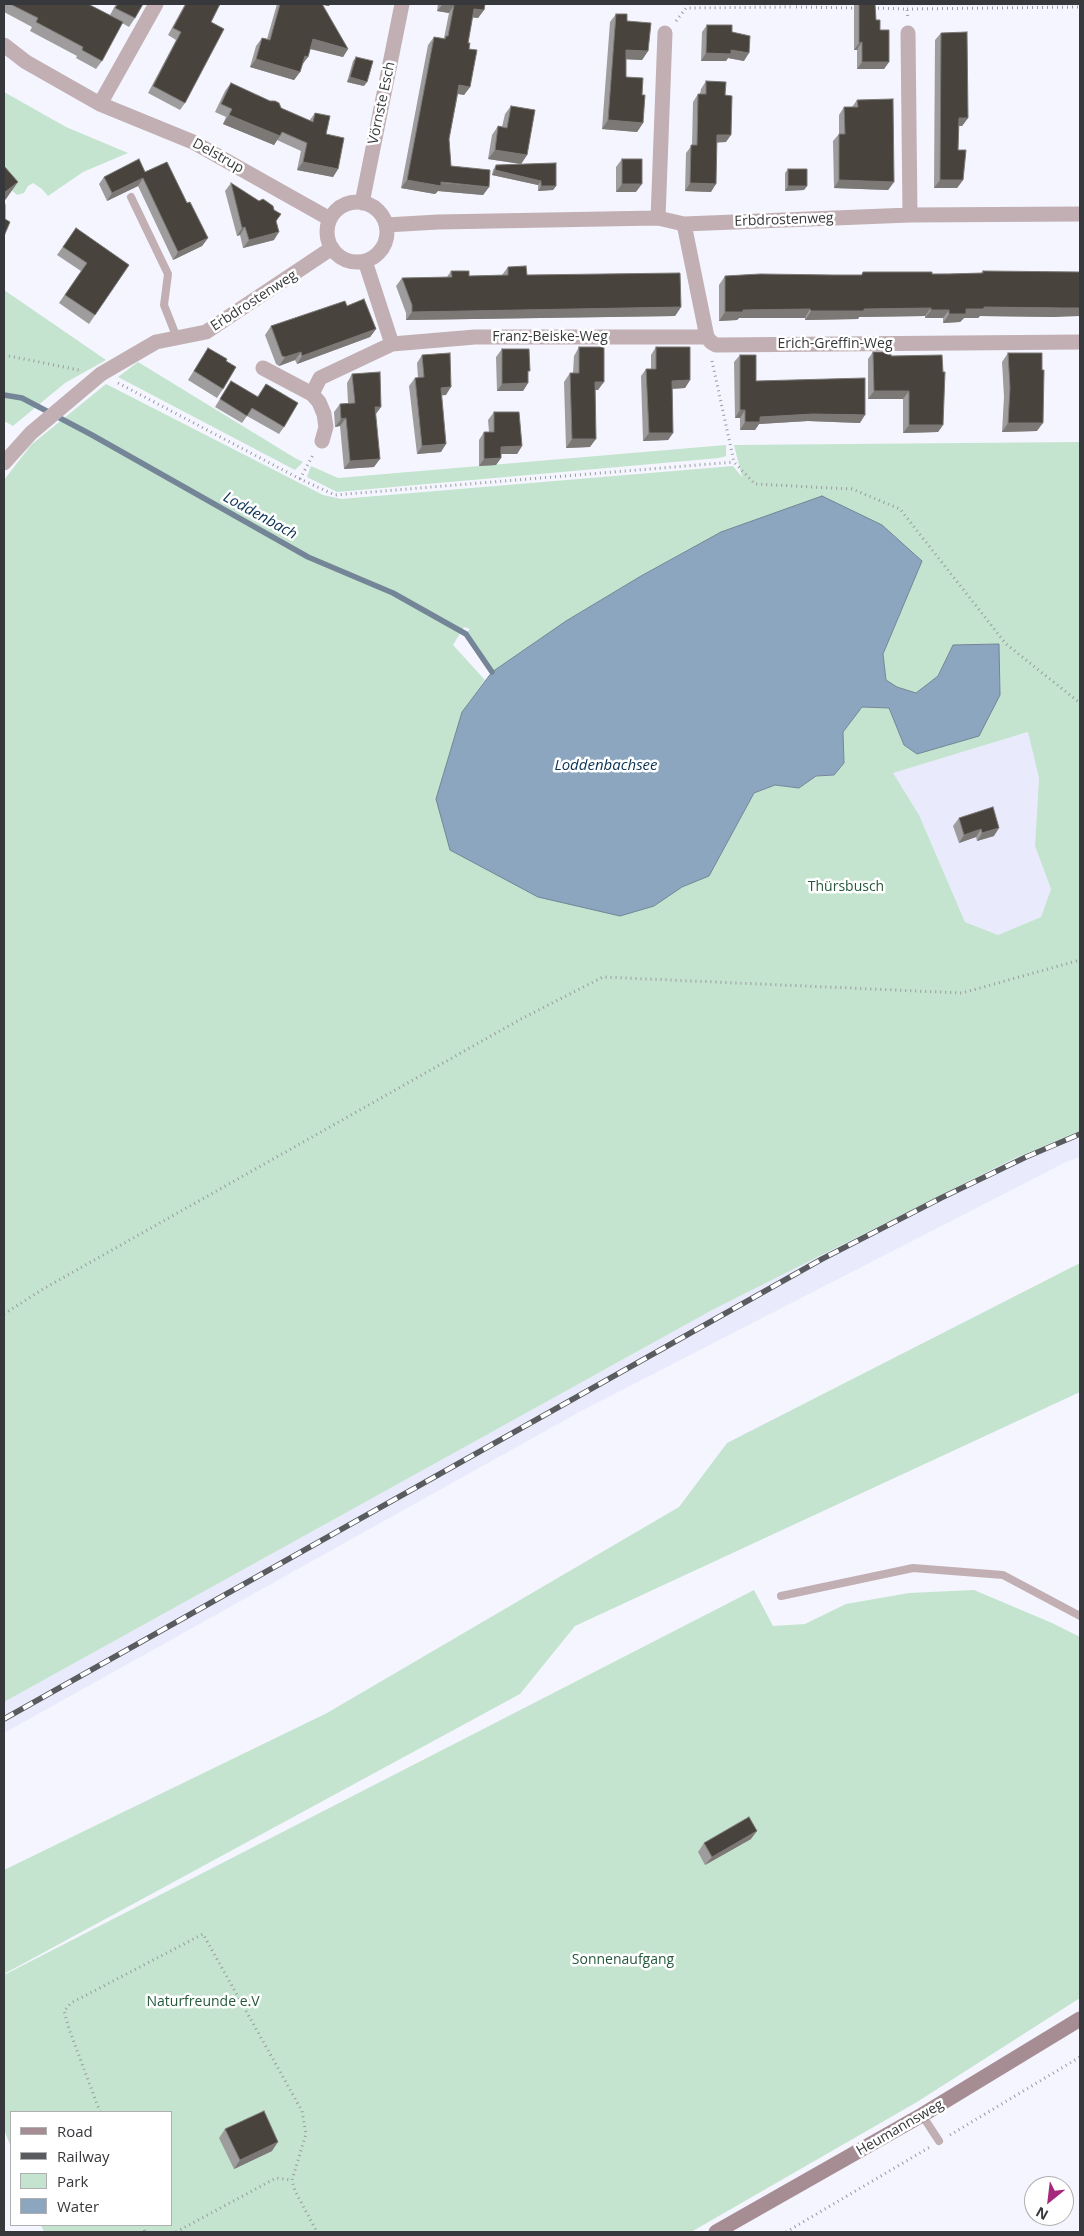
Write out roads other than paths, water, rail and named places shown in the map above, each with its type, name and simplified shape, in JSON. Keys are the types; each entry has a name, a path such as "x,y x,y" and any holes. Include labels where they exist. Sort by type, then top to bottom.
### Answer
{"street":[{"path":"100,104 156,4"},
{"name":"Vörnste Esch","path":"362,202 402,4"},
{"path":"658,218 665,33"},
{"path":"908,33 910,215"},
{"name":"Delstrup","path":"4,45 26,62 100,104 193,142 330,219"},
{"path":"362,202 381,214 386,225 387,236 383,247 375,256 365,261 352,262 341,257 332,248 327,234 330,219 338,209 349,203 362,202"},
{"name":"Erbdrostenweg","path":"386,225 438,222 658,218 684,224 910,215 1080,214"},
{"path":"684,224 709,339"},
{"name":"Erbdrostenweg","path":"4,463 31,433 101,374 156,342 206,332 332,248"},
{"path":"365,261 392,344"},
{"name":"Franz-Beiske-Weg","path":"312,394 320,378 392,344 476,337 709,339"},
{"name":"Erich-Greffin-Weg","path":"709,339 726,344 1080,342"},
{"path":"263,368 312,394 320,402 326,427 322,441"},
{"name":"Heumannsweg","path":"716,2232 922,2115 1080,2019"}],"lane":[{"path":"131,197 168,274 164,305 178,338"},
{"path":"781,1596 913,1568 1003,1575 1080,1616"},
{"path":"922,2115 939,2141"}],"water":[{"name":"Loddenbachsee","path":"822,496 882,525 922,561 883,654 886,680 897,687 916,693 938,676 953,645 999,644 1000,695 979,736 917,754 904,745 889,708 862,707 843,732 844,763 834,775 816,776 799,788 775,785 754,793 709,876 682,887 654,906 620,916 538,897 450,850 436,799 462,712 492,672 566,621 641,576 721,532"}],"waterway":[{"name":"Loddenbach","path":"4,395 22,398 92,435 308,557 393,593 466,634 492,672"}],"railway":[{"path":"4,1719 822,1259 941,1198 1026,1157 1080,1134"}],"park label":[{"name":"Thürsbusch","path":"846,887"},
{"name":"Sonnenaufgang","path":"623,1960"},
{"name":"Naturfreunde e.V","path":"203,2002"}]}
